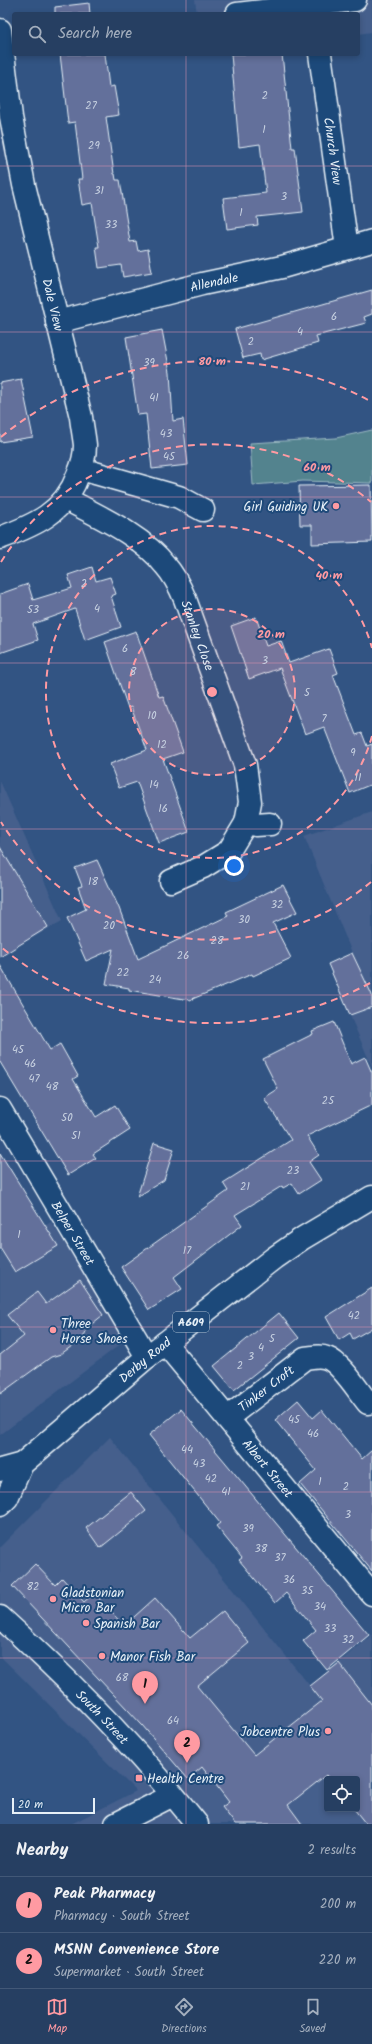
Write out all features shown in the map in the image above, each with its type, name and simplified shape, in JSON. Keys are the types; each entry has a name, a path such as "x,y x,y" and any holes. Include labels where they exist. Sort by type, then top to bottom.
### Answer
{"street":[{"path":"276,12 314,10 355,0"},
{"name":"Dale View","path":"0,30 11,117 24,185 81,417 85,446 81,469 72,491 66,499 47,517 31,526 0,538"},
{"name":"Church View","path":"320,56 347,248"},
{"name":"Allendale","path":"57,322 202,284 282,267 372,241"},
{"path":"81,469 178,497 203,510"},
{"name":"Stanley Close","path":"66,499 96,515 143,544 164,563 176,579 185,599 245,765 250,802 246,823 229,851 203,867 171,882"},
{"path":"246,823 256,825 270,824"},
{"name":"Belper Street","path":"0,1109 147,1357"},
{"name":"Derby Road","path":"0,1470 22,1464 147,1357 274,1258 303,1238 372,1197"},
{"name":"Albert Street","path":"165,1343 372,1594"},
{"name":"Tinker Croft","path":"227,1418 305,1358 326,1357 335,1361 368,1403"},
{"name":"Derby Road","path":"0,1505 7,1498 22,1464"},
{"name":"South Street","path":"0,1617 61,1673 98,1711 197,1824"},
{"path":"116,1824 173,1795"}],"shaded area":[{"path":"195,0 372,0 372,32 360,34 360,12 197,12"},
{"path":"0,781 62,921 0,956"},
{"path":"372,812 372,1067 328,964 352,953 304,836"},
{"path":"51,1222 126,1340 0,1435 0,1253"},
{"path":"110,1437 310,1686 372,1635 372,1824 71,1824 136,1791 0,1656 0,1547"}],"green space":[{"path":"372,430 372,483 303,481 253,485 250,443 336,438"}],"building":[{"path":"89,3 90,12 55,12 55,7"},
{"path":"60,56 105,56 109,87 114,86 119,115 106,117 114,174 116,180 120,180 130,242 136,241 138,251 148,249 152,272 123,277 121,265 99,268 96,247 99,247 92,203 82,205 78,179 82,179 75,122 68,123"},
{"path":"231,56 282,56 292,148 295,148 303,212 257,217 258,225 227,229 223,198 266,193 260,144 239,147"},
{"path":"372,290 372,314 364,317 366,323 316,336 318,343 261,360 260,354 243,358 235,329"},
{"path":"162,330 170,372 173,421 183,419 188,465 152,469 146,414 138,415 126,337"},
{"path":"21,379 33,437 0,442 0,383"},
{"name":"Girl Guiding UK","path":"371,485 372,542 312,544 312,525 300,525 299,486"},
{"path":"92,567 96,581 110,577 116,594 111,596 121,627 85,640 75,609 33,624 38,640 0,653 0,594 28,584 33,600 72,588 68,575"},
{"path":"256,617 266,646 281,641 289,663 329,649 338,673 333,675 356,735 362,733 367,746 372,744 372,784 350,793 324,727 305,734 280,668 249,679 231,626"},
{"path":"136,631 159,697 163,696 183,752 163,759 189,832 159,843 137,782 119,788 110,764 147,750 131,707 128,708 105,642"},
{"path":"0,847 48,927 0,957"},
{"path":"97,860 119,908 138,959 228,916 226,912 283,885 297,912 273,923 291,958 253,976 252,974 190,1000 129,990 129,988 106,984 113,949 86,961 67,918 86,909 78,887 82,886 75,868"},
{"path":"352,953 372,995 372,1007 350,1015 328,964"},
{"path":"0,965 50,1050 60,1044 78,1076 73,1079 96,1117 115,1105 130,1130 93,1154 96,1158 68,1175 0,1062"},
{"path":"334,1022 351,1064 365,1057 372,1073 372,1105 307,1136 319,1155 309,1162 321,1180 299,1194 292,1183 283,1188 282,1186 235,1215 242,1225 174,1277 182,1289 149,1310 121,1267 228,1191 223,1183 291,1140 264,1098 278,1089 263,1059 313,1034 312,1031"},
{"path":"154,1143 174,1149 164,1180 137,1197"},
{"path":"0,1153 58,1246 15,1272 0,1248"},
{"name":"Three Horse Shoes","path":"80,1280 103,1315 88,1327 83,1338 61,1354 51,1357 0,1394 0,1355 24,1336 7,1315 37,1292 46,1304"},
{"path":"372,1288 372,1328 353,1339 350,1333 339,1340 326,1317"},
{"path":"279,1313 299,1338 234,1390 214,1366"},
{"path":"298,1400 313,1418 322,1410 362,1459 372,1450 372,1571 300,1484 316,1470 275,1420"},
{"path":"181,1409 369,1635 327,1670 303,1641 316,1630 286,1593 275,1603 239,1560 242,1558 216,1526 220,1523 149,1435"},
{"path":"131,1492 146,1511 100,1548 86,1528"},
{"path":"35,1564 55,1585 62,1578 84,1602 94,1593 124,1626 155,1598 190,1638 223,1611 249,1643 197,1686 254,1755 322,1701 310,1686 339,1663 372,1705 372,1824 366,1824 356,1812 360,1812 360,1776 326,1775 288,1805 302,1824 235,1824 222,1807 229,1802 202,1767 188,1779 142,1725 12,1586"}],"place":[{"name":"Girl Guiding UK","path":"336,506"},
{"name":"Three Horse Shoes","path":"53,1330"},
{"name":"Gladstonian Micro Bar","path":"53,1599"},
{"name":"Spanish Bar","path":"86,1623"},
{"name":"Manor Fish Bar","path":"102,1656"},
{"name":"Peak Pharmacy","path":"145,1704"},
{"name":"Jobcentre Plus","path":"328,1731"},
{"name":"MSNN Convenience Store","path":"187,1763"},
{"name":"Health Centre","path":"139,1778"}]}
